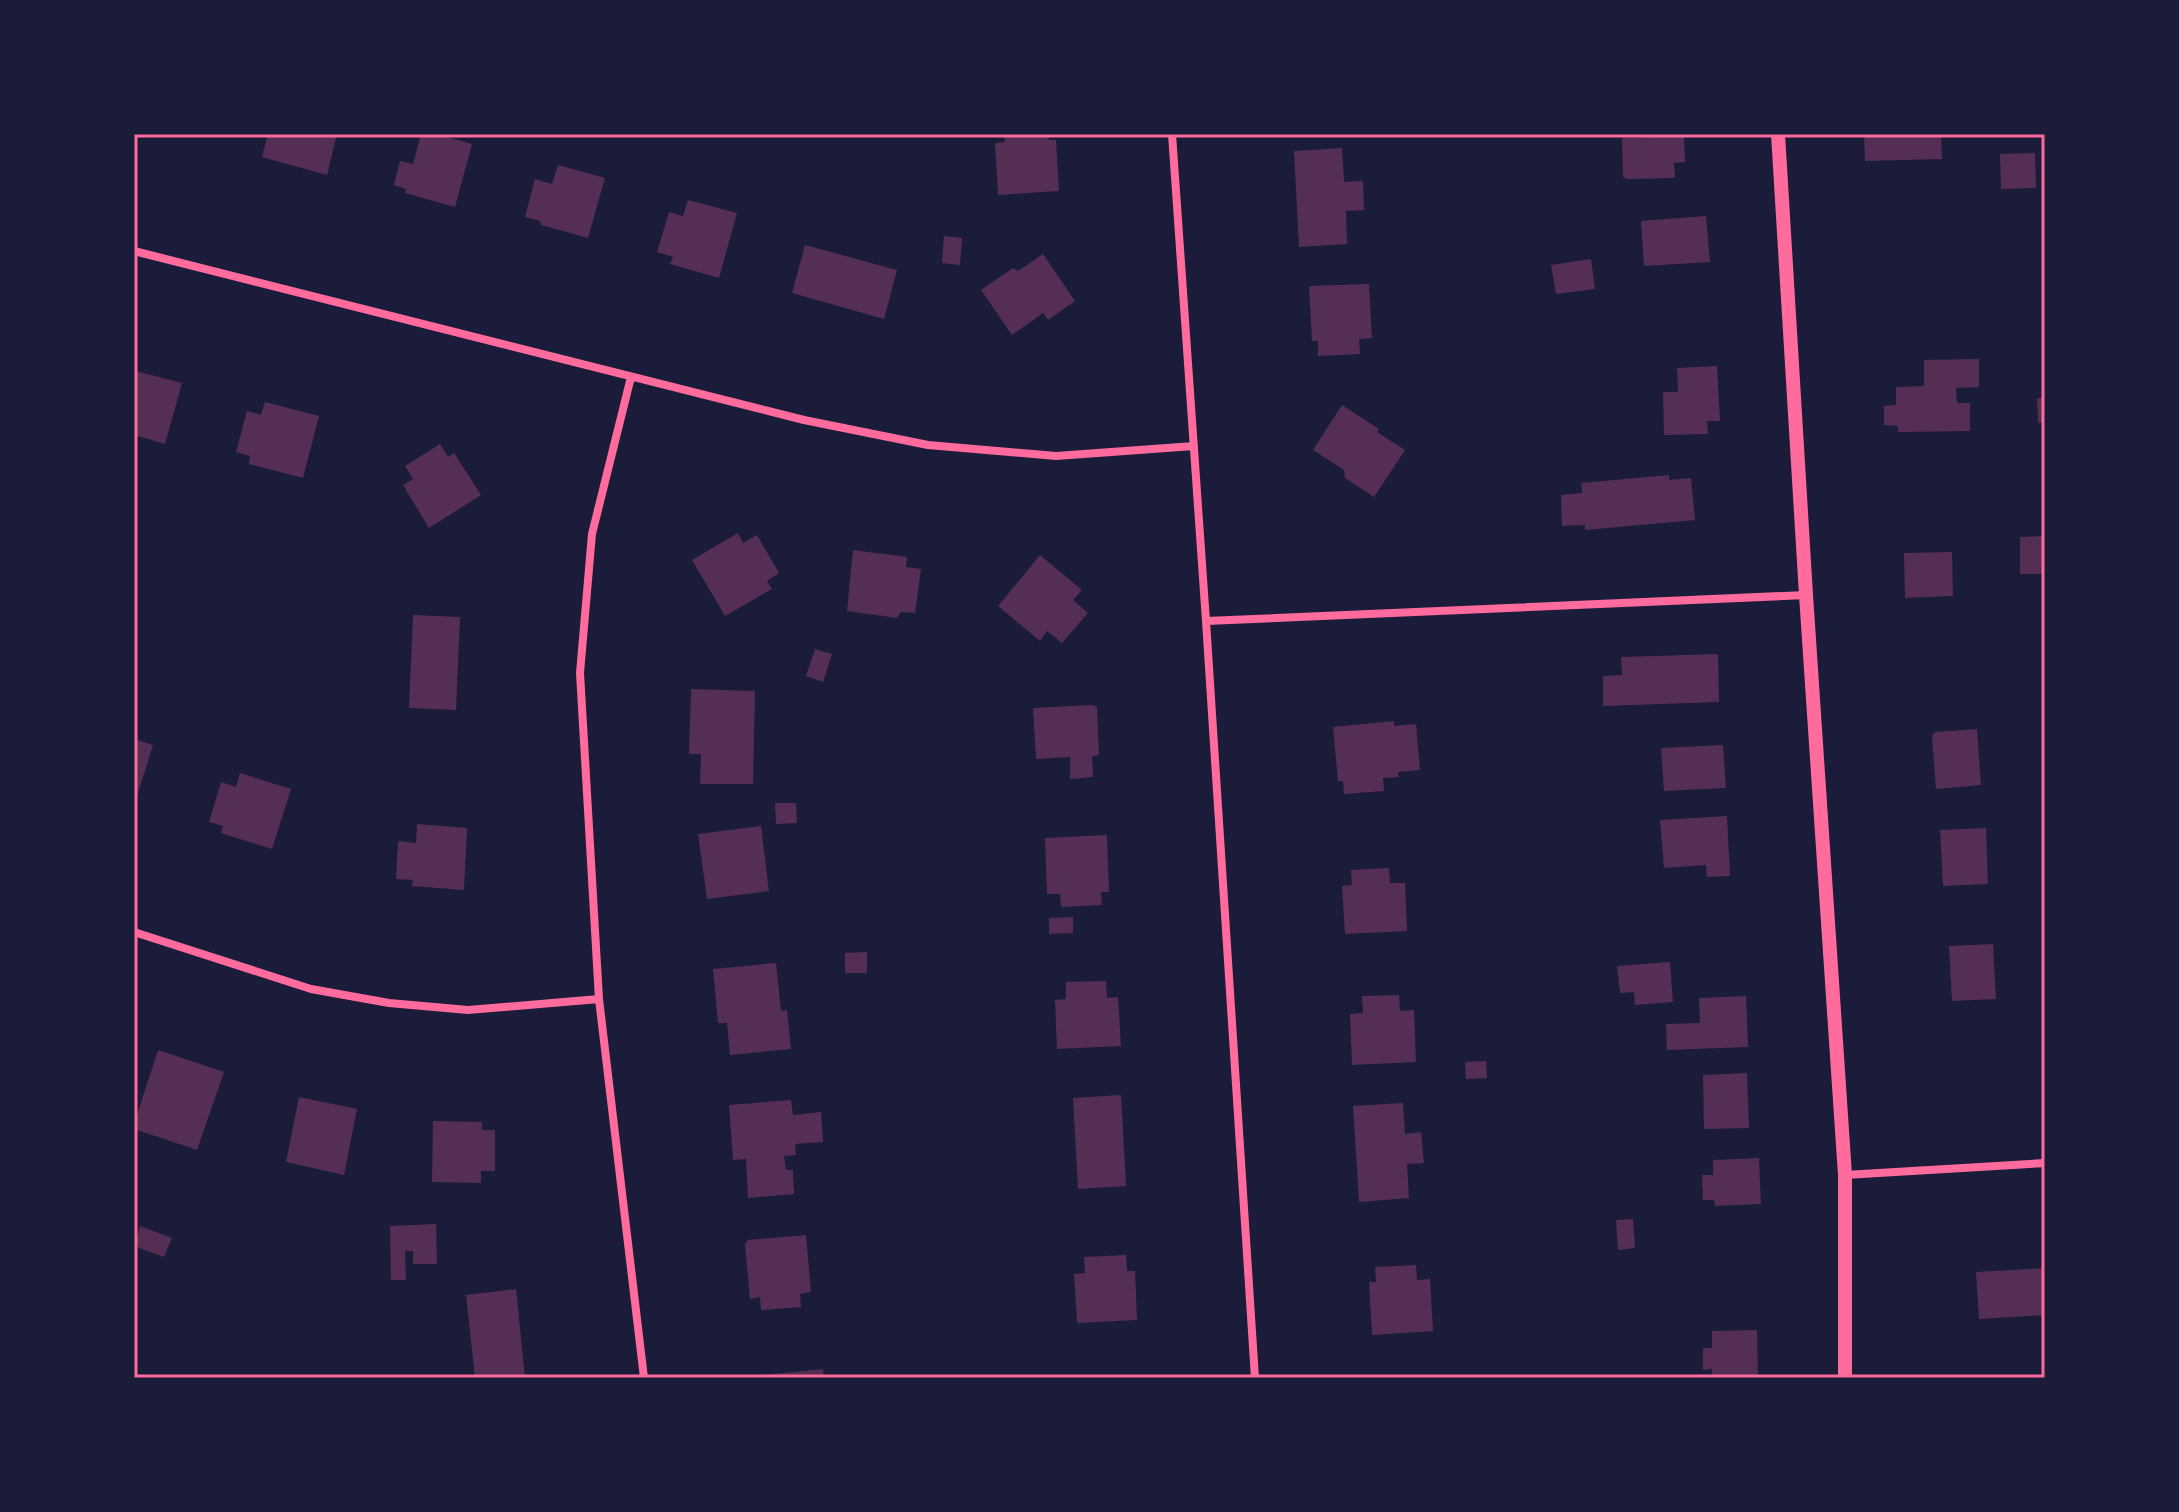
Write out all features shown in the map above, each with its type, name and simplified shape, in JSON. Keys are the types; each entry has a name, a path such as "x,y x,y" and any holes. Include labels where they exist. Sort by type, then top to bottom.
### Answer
{"street":[{"path":"1172,134 1255,1378"},
{"path":"1778,134 1845,1175 1845,1378"},
{"path":"134,251 804,420 928,445 1056,456 1194,446"},
{"path":"631,377 592,534 580,673 599,999 644,1378"},
{"path":"1206,621 1806,595"},
{"path":"134,932 311,989 389,1003 468,1010 599,999"},
{"path":"1845,1175 2045,1163"}],"building":[{"path":"268,134 337,134 327,175 262,157"},
{"path":"421,134 437,134 472,144 455,207 405,193 406,189 394,185 400,161 413,164"},
{"path":"1004,134 1048,134 1049,140 1056,140 1059,191 998,195 995,143 1005,142"},
{"path":"1864,134 1941,134 1942,159 1865,161"},
{"path":"1684,136 1685,162 1674,163 1675,178 1623,177 1622,138"},
{"path":"1342,148 1344,182 1363,181 1364,210 1346,211 1347,244 1299,247 1294,151"},
{"path":"2035,153 2036,188 2001,189 2000,154"},
{"path":"558,165 605,178 588,238 541,225 540,221 525,217 535,179 552,184"},
{"path":"688,200 737,213 719,278 670,264 673,257 657,252 669,212 683,216"},
{"path":"1706,216 1710,262 1644,266 1641,221"},
{"path":"944,236 962,238 960,265 942,263"},
{"path":"805,245 897,270 884,319 792,293"},
{"path":"1043,254 1075,301 1048,320 1043,313 1012,335 981,290 1013,268 1018,271"},
{"path":"1591,259 1595,289 1556,294 1551,265"},
{"path":"1369,284 1372,338 1359,339 1360,354 1318,356 1318,341 1312,341 1309,286"},
{"path":"1979,359 1979,387 1956,388 1957,403 1970,403 1970,431 1898,432 1898,426 1884,425 1884,406 1896,405 1896,387 1924,386 1924,360"},
{"path":"1717,366 1720,421 1707,421 1708,434 1664,435 1663,392 1678,392 1677,368"},
{"path":"135,371 182,383 165,444 134,435"},
{"path":"2037,398 2045,398 2045,422 2038,423"},
{"path":"265,402 319,416 303,478 249,464 250,456 236,452 247,411 261,415"},
{"path":"1342,405 1405,450 1374,497 1345,478 1344,470 1313,450"},
{"path":"440,444 448,457 454,453 481,495 429,528 403,485 413,479 405,466"},
{"path":"1669,475 1669,480 1691,478 1695,520 1585,530 1585,525 1562,526 1561,495 1582,493 1581,483"},
{"path":"738,533 743,543 757,535 779,573 767,581 772,589 725,616 692,560"},
{"path":"2045,536 2045,574 2020,574 2020,537"},
{"path":"853,550 907,557 906,567 921,569 915,613 901,612 897,618 847,611"},
{"path":"1952,552 1953,596 1905,598 1904,553"},
{"path":"1040,555 1082,590 1073,600 1088,613 1062,643 1047,631 1040,641 998,606"},
{"path":"413,615 460,617 456,710 409,708"},
{"path":"815,649 832,654 823,682 806,676"},
{"path":"1718,654 1719,702 1603,706 1603,676 1622,675 1621,657"},
{"path":"691,689 755,691 753,784 700,784 701,754 689,754"},
{"path":"1097,707 1099,755 1092,756 1093,777 1070,779 1070,757 1036,759 1033,708"},
{"path":"1394,721 1394,726 1416,724 1420,770 1398,772 1399,777 1383,778 1384,791 1344,794 1343,781 1338,781 1333,727"},
{"path":"1977,729 1981,785 1936,789 1932,736 1935,732"},
{"path":"134,739 153,745 135,803 134,803"},
{"path":"1723,745 1726,788 1664,791 1661,748"},
{"path":"240,773 291,789 272,849 221,833 223,826 209,822 221,782 236,787"},
{"path":"775,803 796,803 797,823 776,824"},
{"path":"1727,816 1730,876 1707,877 1706,865 1664,868 1660,820"},
{"path":"417,824 467,828 464,890 412,886 413,880 396,879 398,841 416,843"},
{"path":"761,826 769,891 707,899 698,834"},
{"path":"1986,828 1988,884 1943,886 1940,830"},
{"path":"1107,835 1109,892 1101,892 1102,905 1061,907 1060,894 1047,894 1045,838"},
{"path":"1389,868 1390,883 1405,883 1407,931 1345,934 1342,886 1352,885 1351,870"},
{"path":"1073,917 1073,933 1049,934 1049,918"},
{"path":"1993,944 1996,999 1952,1001 1949,946"},
{"path":"867,952 867,973 845,973 845,953"},
{"path":"1670,962 1673,1002 1635,1005 1634,992 1620,993 1617,966"},
{"path":"776,963 781,1011 787,1010 791,1049 730,1055 727,1023 718,1023 713,969"},
{"path":"1106,981 1107,998 1118,997 1121,1046 1057,1049 1055,1000 1066,999 1066,982"},
{"path":"1399,995 1400,1011 1414,1010 1416,1062 1352,1065 1350,1014 1363,1013 1362,996"},
{"path":"1746,996 1748,1047 1667,1050 1666,1024 1700,1023 1699,998"},
{"path":"158,1050 224,1072 197,1150 134,1129"},
{"path":"1486,1061 1487,1078 1466,1079 1465,1062"},
{"path":"1747,1073 1749,1128 1704,1129 1703,1075"},
{"path":"1121,1095 1126,1186 1078,1189 1073,1098"},
{"path":"299,1097 357,1109 344,1175 286,1162"},
{"path":"791,1100 793,1115 821,1112 823,1142 795,1144 796,1155 784,1156 786,1170 793,1170 794,1194 748,1198 746,1159 733,1160 729,1105"},
{"path":"1403,1103 1405,1134 1421,1132 1424,1163 1407,1164 1409,1198 1359,1202 1353,1106"},
{"path":"433,1121 482,1122 482,1130 495,1130 495,1171 481,1171 481,1183 432,1182"},
{"path":"1759,1158 1761,1204 1715,1206 1714,1200 1703,1200 1702,1175 1713,1175 1713,1160"},
{"path":"1633,1219 1635,1248 1618,1250 1616,1220"},
{"path":"436,1224 437,1264 413,1264 413,1251 405,1251 406,1280 391,1280 390,1226"},
{"path":"140,1226 172,1238 164,1257 134,1246"},
{"path":"806,1235 811,1292 800,1294 801,1307 761,1310 760,1297 750,1299 745,1244 748,1240"},
{"path":"1126,1255 1127,1271 1135,1271 1137,1320 1077,1323 1074,1274 1085,1273 1084,1257"},
{"path":"1416,1265 1417,1280 1430,1279 1433,1331 1372,1335 1369,1282 1376,1282 1375,1267"},
{"path":"2045,1268 2045,1315 1979,1319 1976,1272"},
{"path":"516,1289 525,1378 475,1378 466,1295"},
{"path":"1757,1330 1758,1376 1712,1376 1712,1369 1703,1370 1703,1348 1712,1348 1712,1331"},
{"path":"823,1369 824,1378 764,1378 763,1375"}]}
